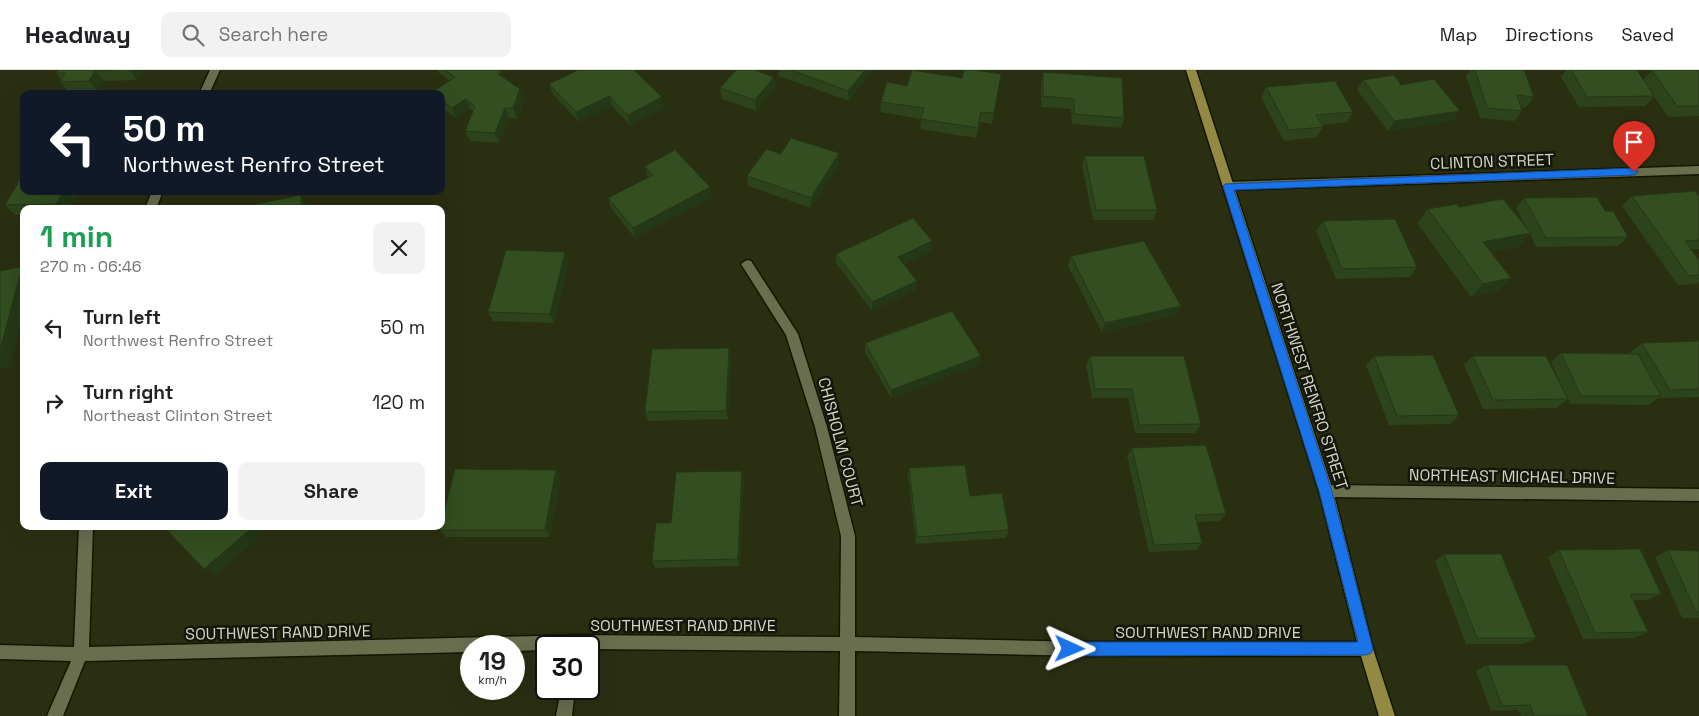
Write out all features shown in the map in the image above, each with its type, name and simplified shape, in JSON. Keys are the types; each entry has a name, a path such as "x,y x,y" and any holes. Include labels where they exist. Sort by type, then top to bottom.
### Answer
{"main road":[{"name":"NORTHWEST RENFRO STREET","path":"1191,70 1326,491 1366,649 1387,716"}],"street":[{"path":"206,90 215,70"},
{"name":"CLINTON STREET","path":"1228,186 1699,170"},
{"name":"CHISHOLM COURT","path":"747,264 792,334 821,427 848,536 847,716"},
{"name":"NORTHEAST MICHAEL DRIVE","path":"1326,491 1699,496"},
{"path":"55,716 81,654 86,530"},
{"name":"SOUTHWEST RAND DRIVE","path":"600,644 848,644 1088,649 1366,649"},
{"name":"SOUTHWEST RAND DRIVE","path":"0,652 81,654 535,645"},
{"path":"564,716 566,700"}],"building":[{"path":"58,70 114,70 95,71 89,81 60,82 65,73 56,73"},
{"path":"445,70 499,70 502,72 498,74 520,89 513,108 505,108 495,133 465,131 475,106 466,99 452,108 445,103 445,90 436,90 455,77"},
{"path":"578,70 634,70 662,97 628,115 609,96 576,112 549,84"},
{"path":"736,70 755,70 774,77 755,100 720,88"},
{"path":"791,70 865,70 848,91"},
{"path":"912,70 962,78 964,70 1001,74 994,113 981,112 978,128 921,119 924,108 881,102 887,82 907,86"},
{"path":"1475,70 1524,70 1534,97 1517,95 1522,111 1487,108"},
{"path":"1571,70 1637,70 1654,96 1587,97"},
{"path":"1652,70 1699,70 1699,106 1677,106"},
{"path":"1043,72 1122,78 1124,118 1074,114 1074,99 1043,96"},
{"path":"1394,75 1401,85 1434,79 1460,111 1394,121 1363,80"},
{"path":"1335,81 1353,112 1316,115 1323,127 1289,130 1266,87"},
{"path":"791,138 839,153 811,198 747,176 766,149 781,154"},
{"path":"675,150 710,187 633,228 608,198 653,175 645,166"},
{"path":"1085,156 1144,156 1157,210 1096,210"},
{"path":"20,180 20,195 62,195 56,204 5,205"},
{"path":"1695,191 1699,196 1699,240 1685,241 1699,260 1699,275 1689,276 1632,196"},
{"path":"301,195 301,205 252,205"},
{"path":"1597,197 1605,211 1613,211 1628,237 1546,238 1524,198"},
{"path":"1503,199 1531,233 1483,242 1511,278 1483,284 1428,209 1457,204 1459,207"},
{"path":"913,218 932,241 898,257 917,281 872,302 836,254"},
{"path":"1395,219 1417,267 1342,269 1323,221"},
{"path":"1144,241 1181,306 1105,323 1071,256"},
{"path":"506,250 565,252 550,314 488,312"},
{"path":"20,267 20,275 0,350 0,271"},
{"path":"952,311 981,356 891,390 865,343"},
{"path":"1699,341 1699,389 1670,390 1642,343"},
{"path":"729,348 726,411 645,412 652,349"},
{"path":"1561,353 1638,354 1661,396 1581,396"},
{"path":"1433,355 1459,415 1397,416 1374,356"},
{"path":"1090,356 1184,356 1201,424 1139,425 1132,389 1095,389"},
{"path":"1473,356 1546,356 1568,399 1493,400"},
{"path":"1206,445 1226,514 1195,515 1202,543 1154,545 1132,448"},
{"path":"965,465 970,496 1002,493 1009,530 917,537 909,468"},
{"path":"455,469 556,470 545,530 445,530 445,508"},
{"path":"742,471 738,559 652,561 656,523 671,523 676,472"},
{"path":"167,530 249,530 204,569"},
{"path":"1640,549 1661,594 1630,594 1648,632 1595,633 1559,550"},
{"path":"1668,550 1699,551 1699,612 1696,612"},
{"path":"1444,554 1501,554 1536,638 1477,638"},
{"path":"1487,665 1567,665 1588,716 1534,716 1530,705 1502,706"}],"route":[{"path":"1070,649 1366,649 1326,491 1228,186 1634,172"}]}
